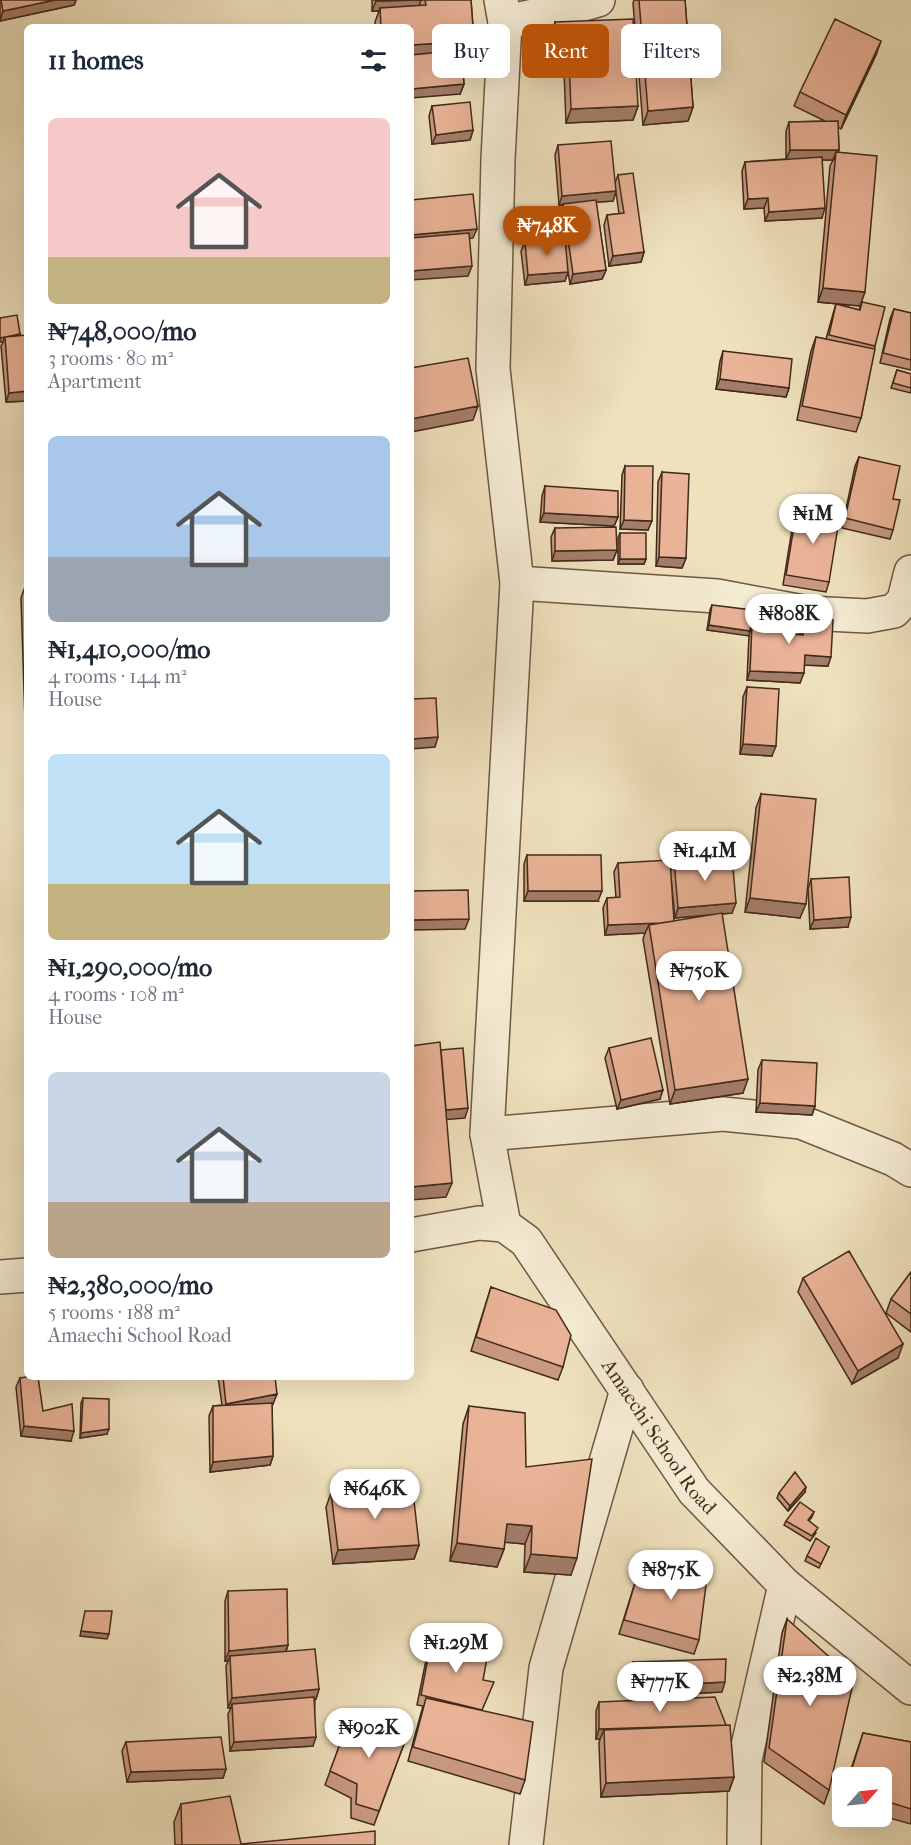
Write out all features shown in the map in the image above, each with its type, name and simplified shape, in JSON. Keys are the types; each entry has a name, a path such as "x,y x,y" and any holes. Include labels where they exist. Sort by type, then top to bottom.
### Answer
{"street":[{"path":"414,1234 479,1222 504,1225 487,1134 517,583 493,369 503,11 563,10 598,0"},
{"path":"517,583 717,596 808,613 867,616 894,611 904,600 911,572"},
{"path":"487,1134 723,1114 801,1122 893,1159 911,1170"},
{"name":"Amaechi School Road","path":"504,1225 526,1241 694,1491 785,1585 911,1688"},
{"path":"0,1277 24,1275"},
{"path":"526,1845 546,1668 627,1390"},
{"path":"744,1845 745,1759 785,1585"}],"building":[{"path":"1,0 55,0 3,11"},
{"path":"425,0 471,0 473,24 432,24 432,44 414,45 414,24 381,24 380,8 426,5"},
{"path":"639,0 685,0 687,24 641,24"},
{"path":"633,19 633,24 621,24 621,78 636,78 638,106 571,109 570,78 609,78 609,24 555,24 555,22"},
{"path":"835,19 881,41 846,115 800,92"},
{"path":"432,53 432,78 463,78 464,84 414,89 414,55"},
{"path":"645,78 691,78 693,107 648,111"},
{"path":"470,102 473,130 436,135 432,106"},
{"path":"838,121 839,150 790,150 789,122"},
{"path":"611,141 616,191 562,196 558,145"},
{"path":"836,152 877,156 865,292 823,288"},
{"path":"822,157 825,208 769,212 768,198 748,199 745,162"},
{"path":"633,173 644,252 613,256 607,215 624,213 618,175"},
{"path":"473,194 477,229 414,235 414,200"},
{"path":"596,200 606,270 573,274 563,204"},
{"path":"550,211 553,236 531,238 528,214"},
{"path":"469,233 472,266 414,271 414,238"},
{"path":"565,238 568,272 528,275 525,242"},
{"path":"862,302 885,307 875,346 829,335 836,304 860,310"},
{"path":"894,309 911,313 911,360 883,353"},
{"path":"17,315 20,334 0,338 0,318"},
{"path":"24,335 24,391 9,393 5,337"},
{"path":"816,337 875,349 861,418 802,406"},
{"path":"723,351 792,359 789,388 720,379"},
{"path":"468,358 478,406 414,418 414,367"},
{"path":"897,370 911,374 911,388 893,383"},
{"path":"859,457 900,466 893,499 900,500 893,530 845,518"},
{"path":"625,466 653,466 652,521 624,520"},
{"path":"662,472 689,474 686,558 659,557"},
{"path":"545,486 618,491 618,517 544,513"},
{"path":"797,508 840,514 829,582 786,575"},
{"path":"616,527 617,550 555,551 555,528"},
{"path":"620,533 646,533 646,559 620,559"},
{"path":"712,605 752,610 750,631 709,625"},
{"path":"772,617 794,618 793,634 803,635 804,619 833,620 831,657 805,655 804,673 750,671 752,625 771,626"},
{"path":"747,687 779,689 776,746 743,744"},
{"path":"436,698 438,737 414,739 414,699"},
{"path":"761,794 816,799 806,904 750,898"},
{"path":"527,855 601,855 602,891 528,891"},
{"path":"732,856 736,903 678,908 674,861"},
{"path":"670,860 674,921 608,925 607,898 620,897 618,863"},
{"path":"849,877 851,917 814,920 811,879"},
{"path":"468,890 469,919 414,920 414,891"},
{"path":"722,913 748,1079 675,1090 649,925"},
{"path":"651,1038 663,1090 621,1100 609,1048"},
{"path":"440,1042 452,1183 414,1187 414,1046"},
{"path":"463,1048 468,1108 446,1110 441,1050"},
{"path":"762,1060 817,1063 815,1106 760,1103"},
{"path":"849,1251 903,1344 858,1371 803,1278"},
{"path":"911,1272 911,1314 891,1299"},
{"path":"491,1287 556,1310 571,1335 563,1367 476,1337"},
{"path":"20,1378 38,1380 43,1411 72,1404 74,1431 24,1426"},
{"path":"223,1380 275,1380 277,1394 226,1404"},
{"path":"83,1398 109,1399 109,1429 81,1433"},
{"path":"272,1403 273,1456 213,1462 213,1406"},
{"path":"469,1406 525,1413 526,1467 592,1459 577,1558 531,1554 532,1526 507,1524 504,1549 457,1543"},
{"path":"795,1472 806,1487 790,1506 779,1493"},
{"path":"413,1492 419,1545 338,1550 331,1493"},
{"path":"800,1502 814,1512 808,1520 818,1528 812,1536 786,1521"},
{"path":"816,1538 829,1547 821,1564 807,1556"},
{"path":"669,1560 708,1569 699,1640 624,1620 638,1573 658,1587"},
{"path":"287,1589 288,1645 229,1651 228,1591"},
{"path":"85,1611 112,1611 109,1634 81,1631"},
{"path":"787,1619 854,1679 834,1767 832,1767 829,1790 769,1748"},
{"path":"432,1636 488,1653 483,1680 494,1682 482,1710 421,1695"},
{"path":"315,1649 319,1689 232,1698 230,1656"},
{"path":"726,1659 725,1682 633,1687 633,1662"},
{"path":"314,1697 316,1737 234,1742 232,1704"},
{"path":"715,1697 726,1725 599,1729 599,1702"},
{"path":"426,1698 533,1722 525,1780 413,1747"},
{"path":"351,1714 408,1733 379,1811 356,1804 357,1784 330,1771"},
{"path":"730,1725 734,1777 606,1783 604,1730"},
{"path":"863,1733 911,1742 911,1809 892,1803 892,1767 852,1767"},
{"path":"221,1737 226,1769 131,1772 126,1742"},
{"path":"230,1796 241,1844 375,1831 375,1845 182,1845 181,1804"}]}
